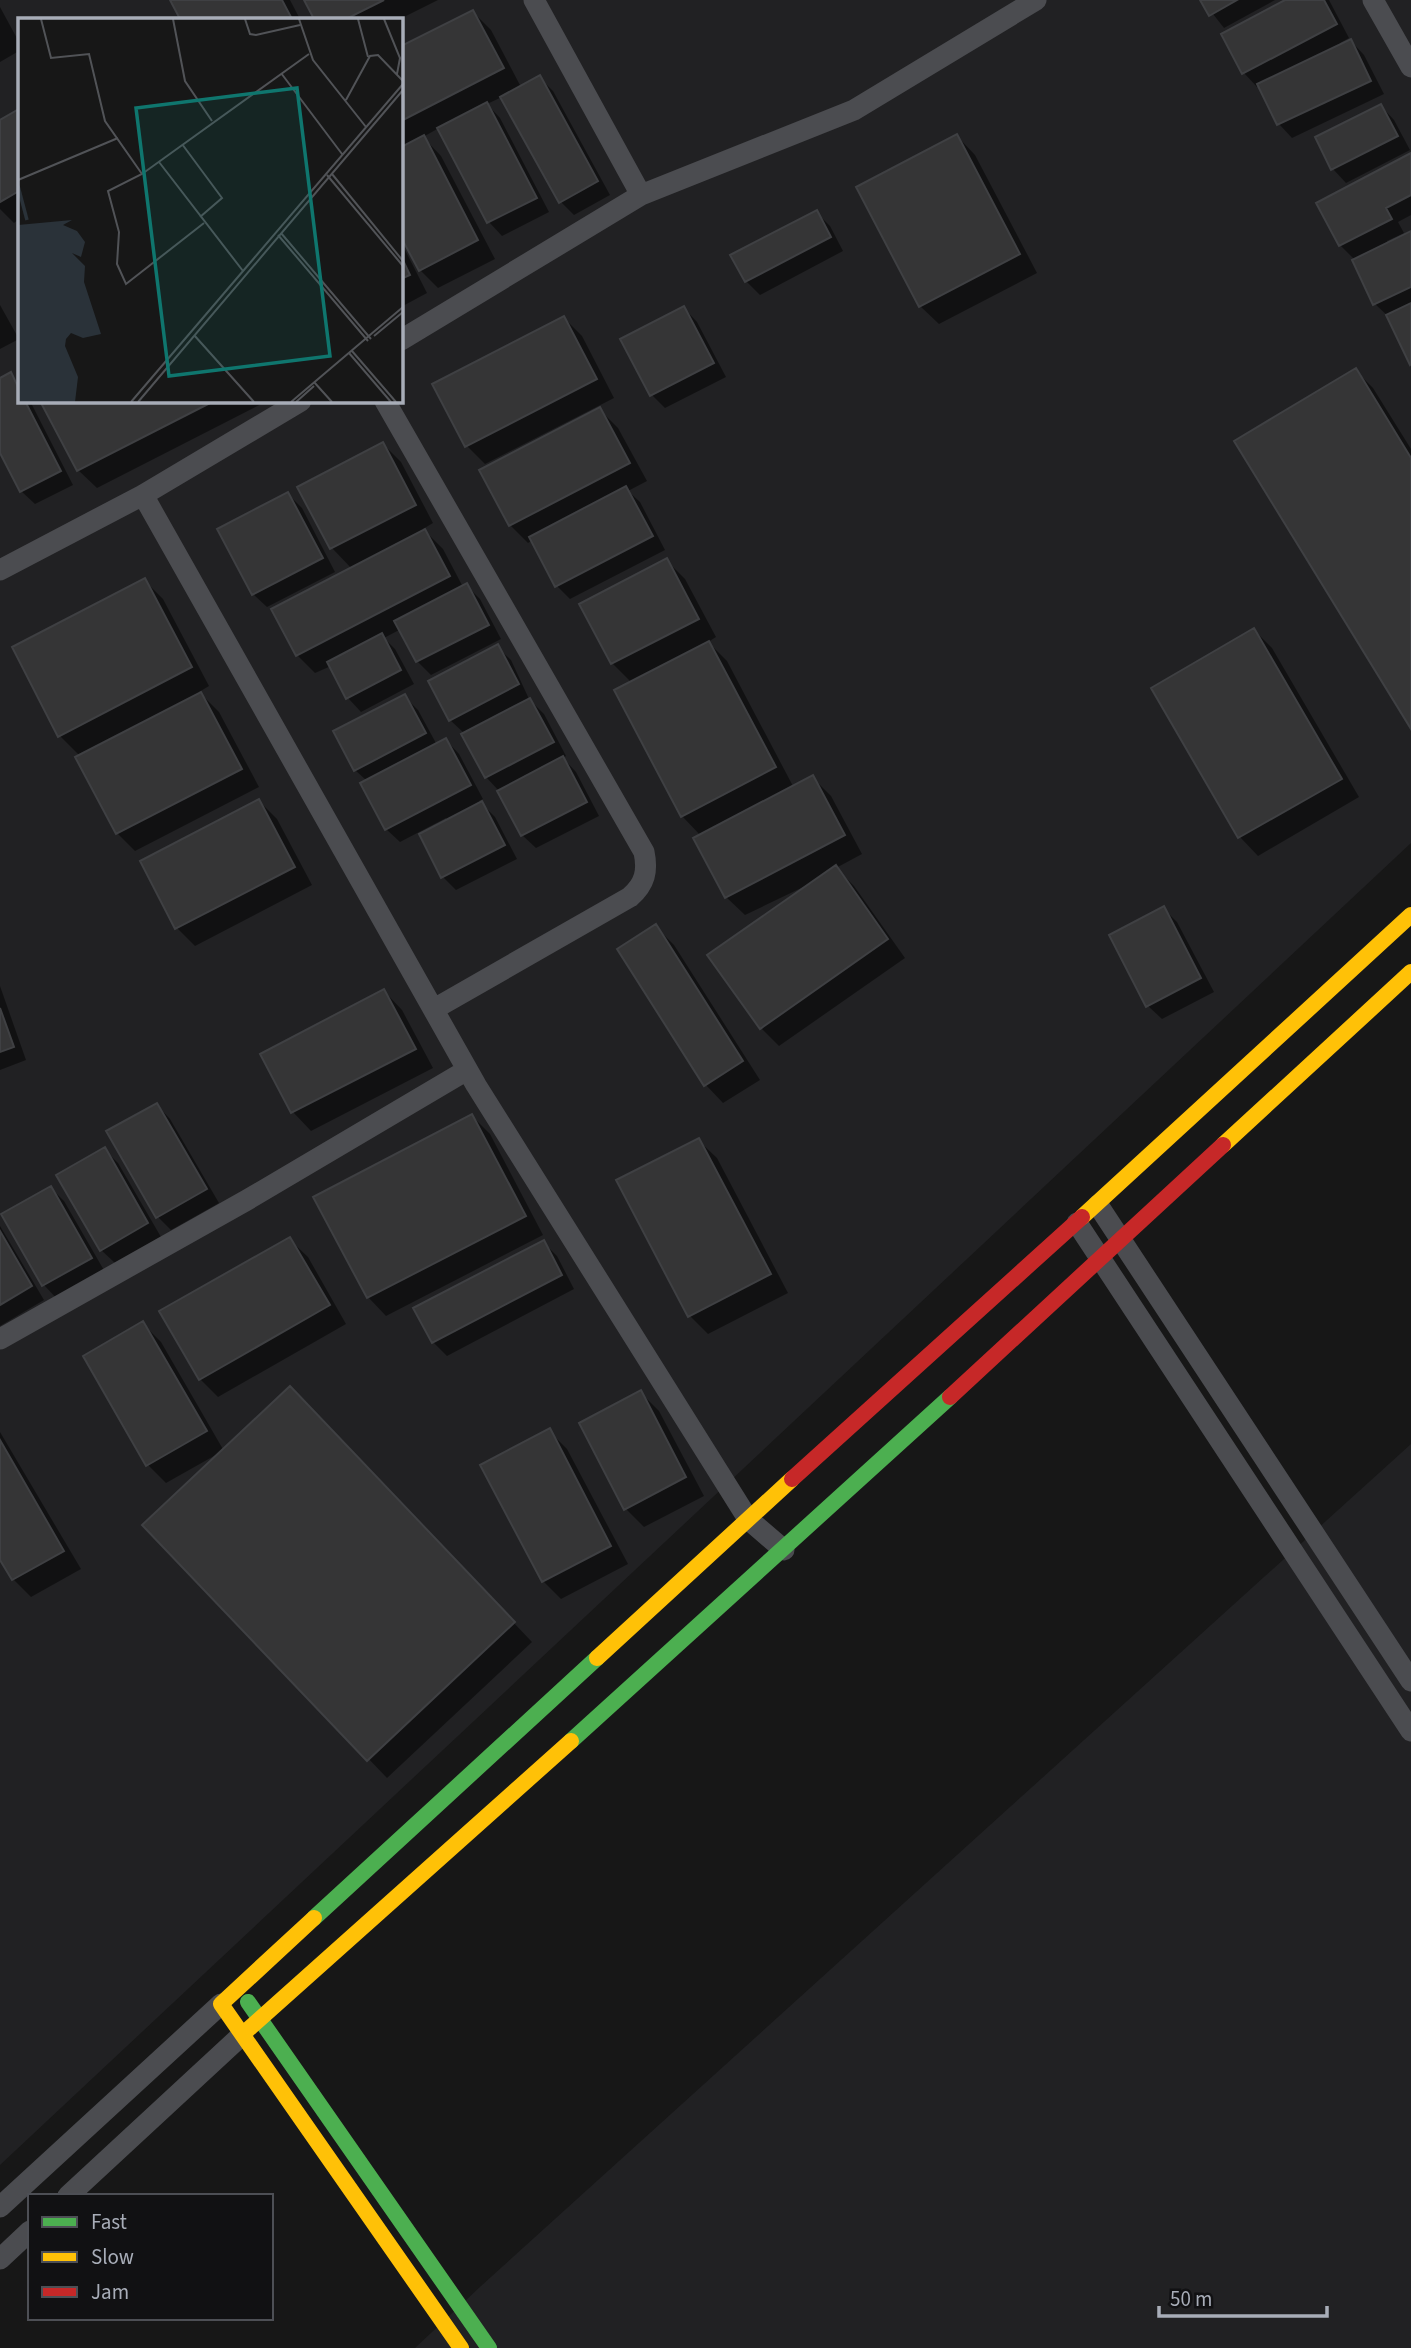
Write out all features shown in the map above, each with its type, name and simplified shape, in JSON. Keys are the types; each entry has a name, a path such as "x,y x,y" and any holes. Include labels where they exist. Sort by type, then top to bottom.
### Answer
{"street":[{"path":"534,0 641,195"},
{"path":"402,339 641,195 854,110 1036,0"},
{"path":"1373,0 1411,67"},
{"path":"0,570 143,495 298,402"},
{"path":"386,402 644,852 646,865 645,880 630,897 434,1009"},
{"path":"143,495 467,1070 748,1519 784,1550"},
{"path":"0,2207 748,1519 1098,1205 1411,915"},
{"path":"70,2194 260,2018 784,1550 1411,972"},
{"path":"0,1339 247,1200 467,1070"},
{"path":"1098,1205 1411,1681"},
{"path":"1077,1223 1411,1731"},
{"path":"477,1768 507,1799"},
{"path":"237,1988 489,2348"},
{"path":"221,2004 461,2348"},
{"path":"0,2259 28,2233"}],"shaded area":[{"path":"0,0 1411,0 1411,843 0,2165"},
{"path":"1411,1444 1411,2348 415,2348 481,2286"}],"building":[{"path":"170,0 282,0 291,18 179,18"},
{"path":"304,0 384,0 348,18 313,18"},
{"path":"1200,0 1237,0 1209,16"},
{"path":"1285,0 1324,0 1337,24 1242,74 1221,34"},
{"path":"473,10 504,68 402,120 402,46"},
{"path":"1351,39 1371,81 1277,125 1257,84"},
{"path":"540,75 598,181 559,203 500,97"},
{"path":"487,102 537,198 487,223 437,128"},
{"path":"1381,104 1398,136 1331,170 1315,137"},
{"path":"18,110 18,192 0,202 0,120"},
{"path":"957,134 1020,254 919,307 856,187"},
{"path":"424,135 478,240 419,271 402,239 402,146"},
{"path":"1411,153 1411,195 1386,208 1392,219 1339,246 1316,203"},
{"path":"817,210 831,237 745,282 730,255"},
{"path":"1411,231 1411,287 1373,305 1352,260"},
{"path":"402,258 410,275 402,279"},
{"path":"1411,303 1411,364 1410,365 1386,315"},
{"path":"684,306 714,363 650,396 620,339"},
{"path":"564,316 597,379 465,447 432,384"},
{"path":"1356,368 1411,458 1411,729 1234,441"},
{"path":"11,372 18,387 18,402 26,402 61,471 20,492 0,453 0,378"},
{"path":"41,402 212,402 77,471"},
{"path":"600,407 630,463 509,526 479,470"},
{"path":"383,442 416,505 330,549 297,487"},
{"path":"626,486 653,536 555,587 529,537"},
{"path":"288,492 323,558 252,595 217,529"},
{"path":"425,529 450,576 296,656 271,609"},
{"path":"667,558 699,619 611,664 579,604"},
{"path":"145,578 192,667 58,737 12,647"},
{"path":"467,583 489,625 416,662 394,621"},
{"path":"1254,628 1342,779 1238,838 1151,688"},
{"path":"382,633 401,670 346,699 327,662"},
{"path":"709,641 776,767 681,817 614,690"},
{"path":"498,644 519,684 449,721 428,681"},
{"path":"201,692 242,769 116,834 75,757"},
{"path":"405,694 426,733 354,771 333,731"},
{"path":"530,698 554,742 485,778 461,734"},
{"path":"446,738 471,785 385,830 360,783"},
{"path":"563,756 587,802 521,836 497,791"},
{"path":"813,775 845,835 725,898 693,838"},
{"path":"259,799 295,867 175,929 140,861"},
{"path":"482,801 505,845 441,878 419,834"},
{"path":"836,865 888,939 760,1029 707,955"},
{"path":"1164,906 1201,978 1146,1007 1109,935"},
{"path":"656,924 743,1061 704,1086 617,949"},
{"path":"384,989 416,1049 291,1113 260,1054"},
{"path":"0,1008 14,1047 0,1052"},
{"path":"157,1103 207,1189 156,1218 106,1131"},
{"path":"472,1114 526,1216 367,1298 313,1197"},
{"path":"699,1138 771,1274 688,1317 616,1180"},
{"path":"105,1147 148,1223 100,1251 56,1175"},
{"path":"51,1186 92,1258 42,1286 1,1214"},
{"path":"0,1231 32,1286 0,1305"},
{"path":"290,1237 330,1305 199,1380 159,1311"},
{"path":"544,1240 562,1275 432,1343 413,1308"},
{"path":"143,1321 207,1431 146,1466 83,1356"},
{"path":"290,1386 515,1622 367,1761 142,1525"},
{"path":"641,1390 686,1477 624,1510 579,1423"},
{"path":"550,1428 611,1546 542,1582 480,1465"},
{"path":"0,1440 64,1551 12,1580 0,1560"}],"traffic: fast":[{"path":"571,1741 950,1397"},
{"path":"314,1918 597,1658"},
{"path":"248,2002 489,2348"}],"traffic: slow":[{"path":"1082,1217 1411,915"},
{"path":"1223,1145 1411,972"},
{"path":"597,1658 792,1479"},
{"path":"243,2034 571,1741"},
{"path":"314,1918 221,2004 461,2348"}],"traffic: jam":[{"path":"950,1397 1223,1145"},
{"path":"792,1479 1082,1217"}]}
